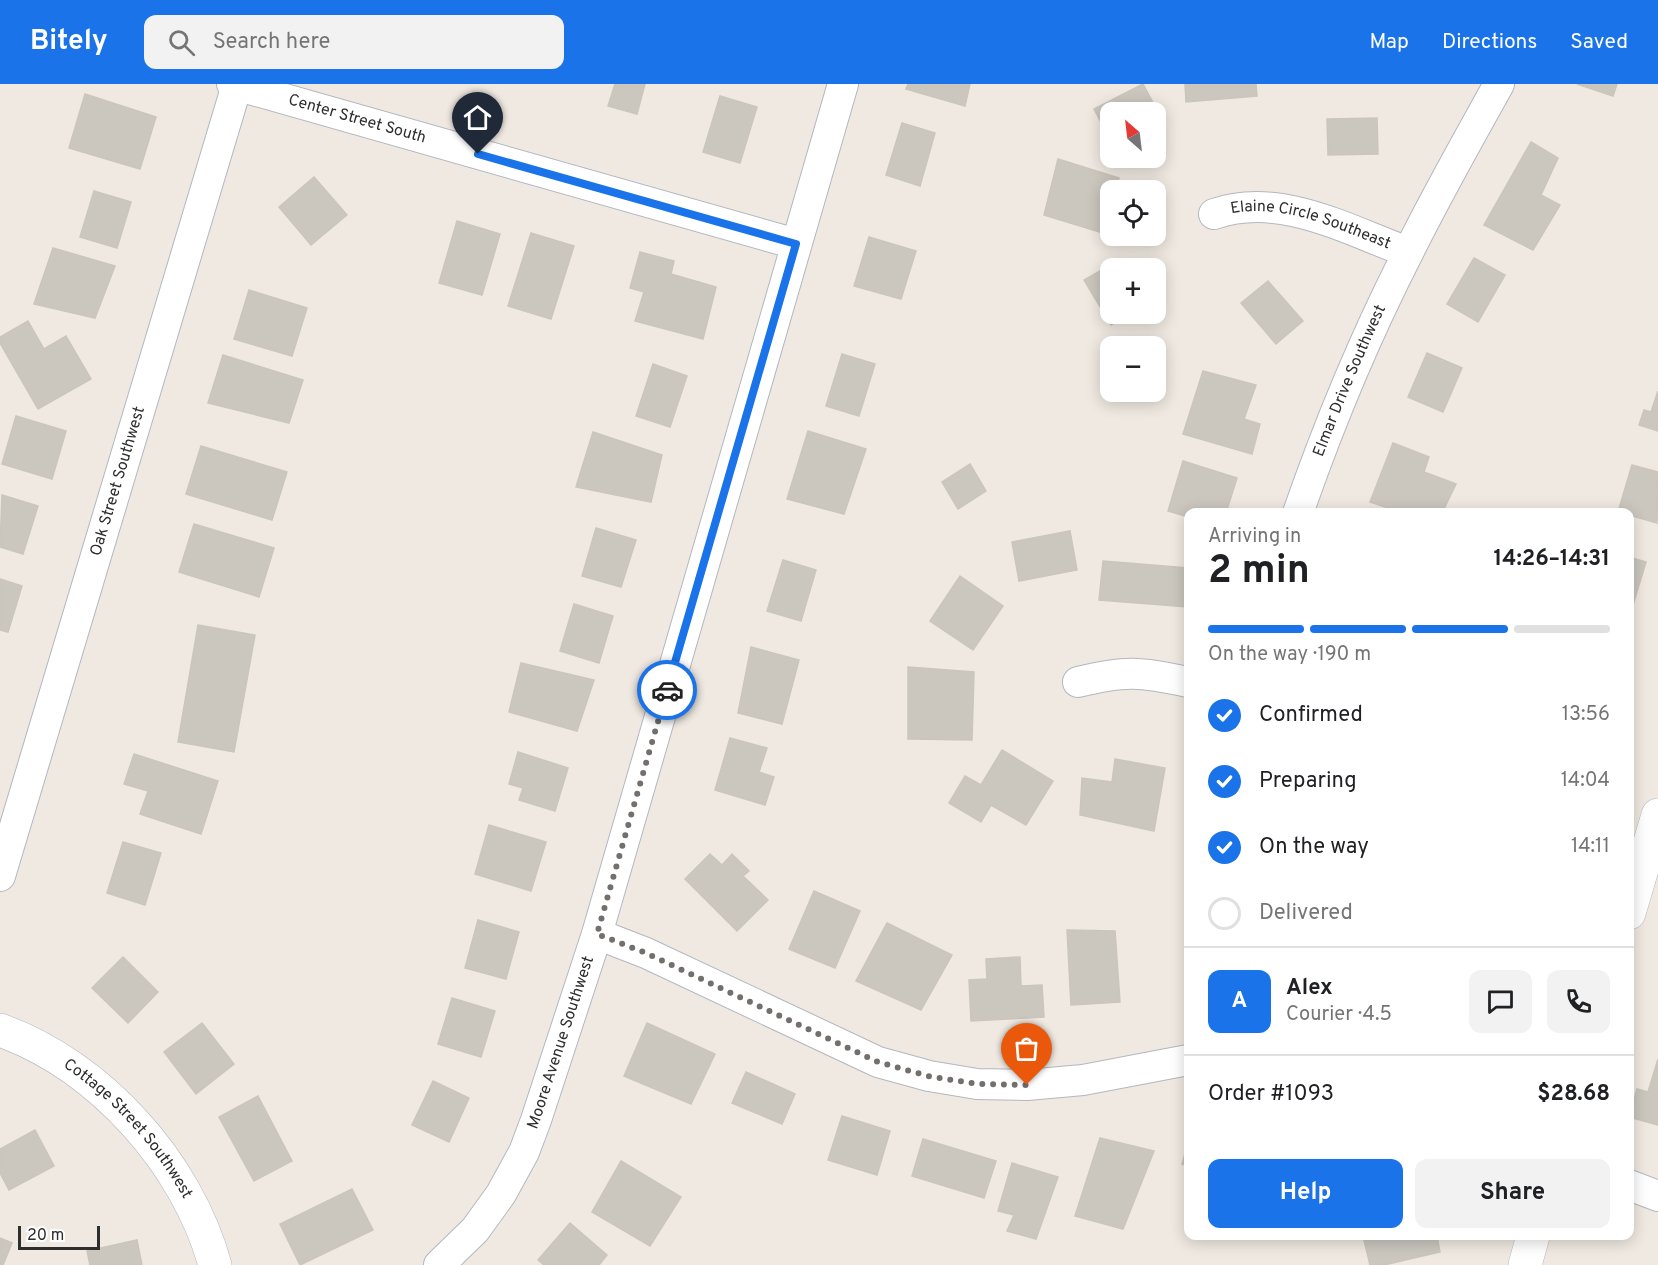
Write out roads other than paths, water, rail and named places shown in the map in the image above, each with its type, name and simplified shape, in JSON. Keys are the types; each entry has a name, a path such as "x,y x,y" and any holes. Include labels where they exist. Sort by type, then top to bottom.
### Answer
{"street":[{"name":"Moore Avenue Southwest","path":"439,1265 475,1230 517,1167 536,1120 597,934 843,84"},
{"name":"Elmar Drive Southwest","path":"1300,508 1320,451 1363,346 1408,252 1498,84"},
{"name":"Center Street South","path":"234,85 796,244"},
{"name":"Oak Street Southwest","path":"0,876 234,85"},
{"name":"Elaine Circle Southeast","path":"1214,214 1258,205 1287,208 1408,252"},
{"path":"1078,682 1115,673 1145,673 1184,681"},
{"path":"1634,896 1658,815"},
{"path":"597,934 646,953 878,1062 928,1076 977,1084 1027,1085 1083,1080 1164,1062 1184,1060"},
{"name":"Cottage Street Southwest","path":"0,1030 54,1057 94,1086 131,1120 165,1162 192,1206 215,1265"},
{"path":"1634,1187 1658,1196"},
{"path":"1525,1265 1532,1240"}]}
